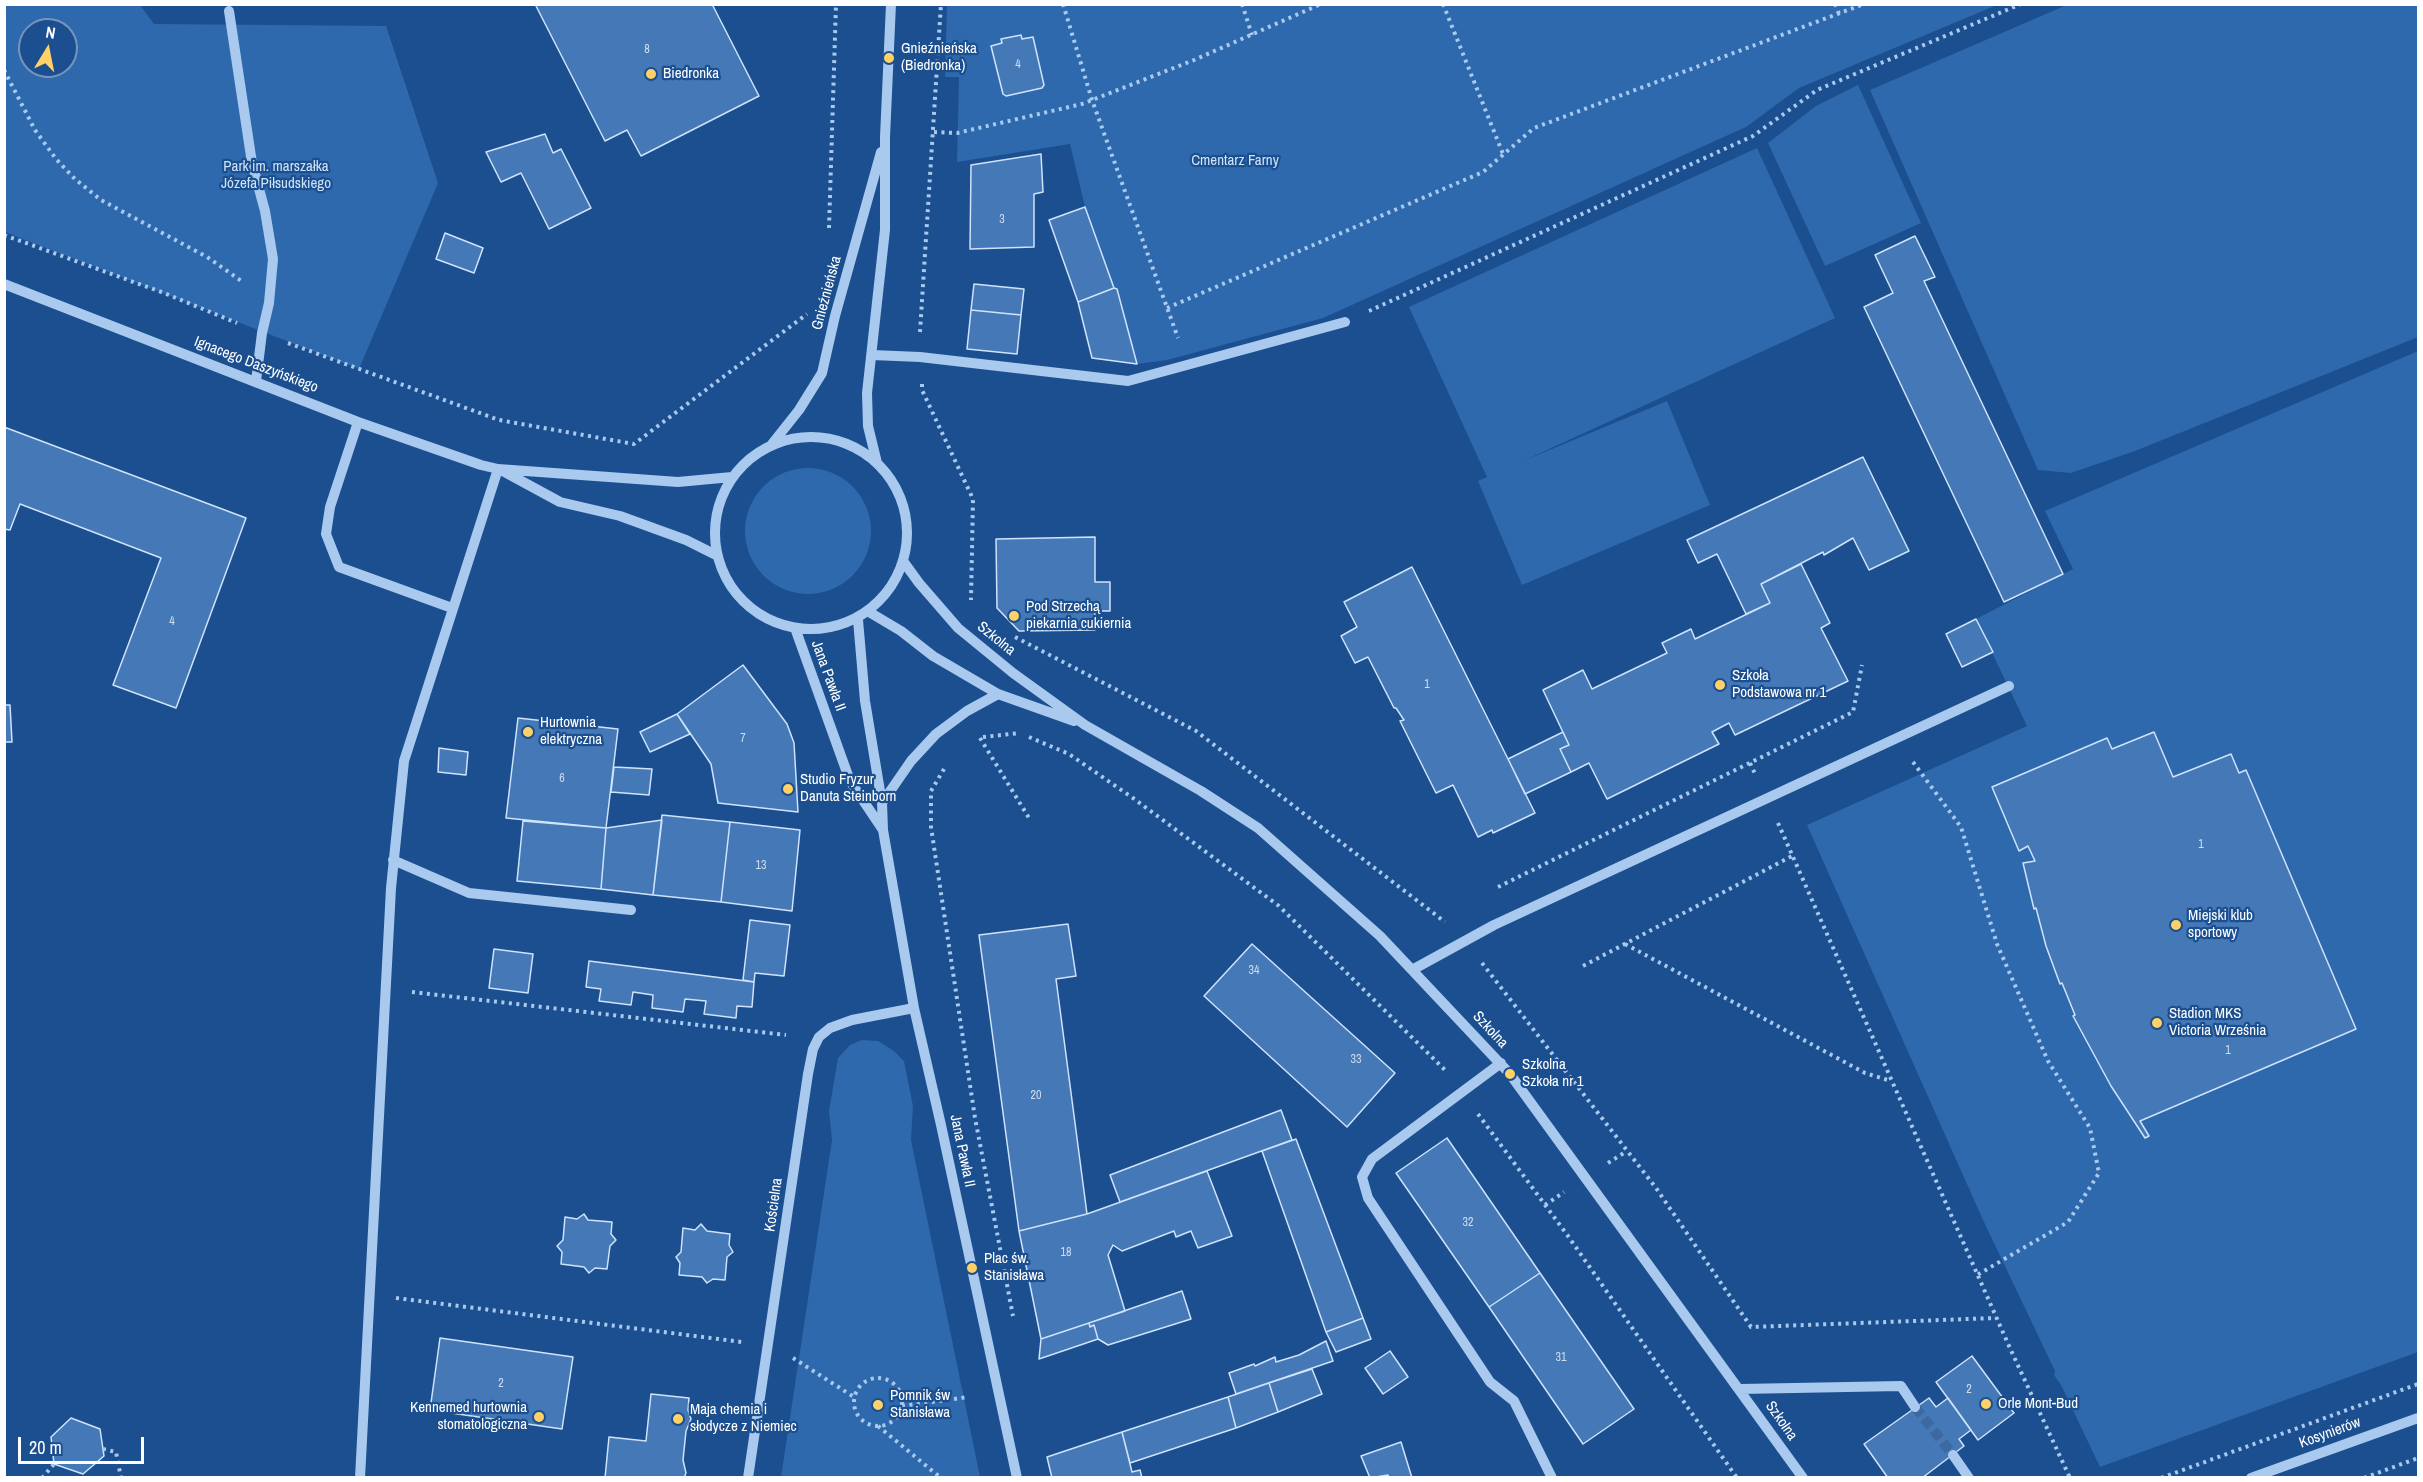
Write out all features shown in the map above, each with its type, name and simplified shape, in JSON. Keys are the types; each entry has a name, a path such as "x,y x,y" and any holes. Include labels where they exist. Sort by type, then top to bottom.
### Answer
{"street":[{"name":"Gnieźnieńska","path":"877,463 868,415 867,393 885,230 885,137 891,4"},
{"path":"229,11 252,163 266,211 273,259 269,303 262,333 256,381"},
{"name":"Gnieźnieńska","path":"772,444 800,410 822,373 835,316 885,137"},
{"name":"Ignacego Daszyńskiego","path":"4,284 358,422 481,465 498,469 678,482 732,477"},
{"path":"872,356 920,357 1128,381 1344,322"},
{"path":"358,422 330,507 326,534 339,567 452,608"},
{"path":"800,436 828,438 854,446 877,463 894,483 904,508 908,534 903,561 893,582 869,612 858,620 818,629 795,628 768,620 744,603 726,581 716,555 714,527 719,501 732,477 750,457 772,444 800,436"},
{"path":"360,1478 393,860 404,761 498,469"},
{"name":"Ignacego Daszyńskiego","path":"498,469 560,502 620,516 686,540 716,555"},
{"name":"Szkolna","path":"903,561 958,628 1013,673 1085,725 1201,791 1258,828 1380,936 1500,1063 1803,1478"},
{"name":"Szkolna","path":"869,612 901,631 933,656 998,694 1085,725"},
{"name":"Jana Pawła II","path":"858,620 865,701 882,803 883,830 914,1008 1017,1478"},
{"name":"Jana Pawła II","path":"795,628 850,781 883,830"},
{"path":"1412,970 1494,925 2008,686"},
{"path":"882,803 911,761 936,734 968,711 998,694"},
{"path":"393,860 469,893 631,910"},
{"name":"Kościelna","path":"748,1478 813,1049 819,1037 830,1028 852,1020 914,1008"},
{"path":"1500,1063 1372,1159 1362,1177 1368,1198 1490,1382 1514,1401 1552,1478"},
{"path":"1740,1389 1901,1386 1915,1407"},
{"name":"Kosynierów","path":"2251,1478 2418,1418"},
{"path":"1953,1455 1969,1478"}],"path":[{"path":"829,237 836,4"},
{"path":"941,4 920,357 922,390 973,499 971,602"},
{"path":"1063,4 1092,100 1180,343"},
{"path":"1242,4 1251,35"},
{"path":"934,132 957,133 1092,100 1321,4"},
{"path":"1443,4 1503,155"},
{"path":"1835,4 1839,14"},
{"path":"1167,308 1483,172 1534,128 1864,4"},
{"path":"1344,322 1753,136 1817,90 2021,4"},
{"path":"4,70 35,130 56,159 75,179 100,200 207,256 254,289 269,303"},
{"path":"4,235 499,420 634,444 812,310"},
{"path":"1011,635 1196,731 1442,919"},
{"path":"1498,887 1853,712 1862,665"},
{"path":"971,744 985,736 1019,732 1069,754 1134,798 1279,906 1447,1071 1460,1092 1568,1236 1737,1478"},
{"path":"980,738 1029,818"},
{"path":"1896,739 1961,827 1997,944 2048,1060 2090,1128 2099,1173 2068,1222 1977,1275"},
{"path":"947,763 931,791 931,827 975,1118 1015,1327"},
{"path":"1767,799 1996,1318 2070,1478"},
{"path":"1583,966 1792,856"},
{"path":"1625,944 1865,1073 1892,1081"},
{"path":"1484,965 1656,1188 1751,1327 1996,1318"},
{"path":"387,989 786,1035"},
{"path":"370,1257 397,1299 746,1342"},
{"path":"793,1358 854,1397"},
{"path":"869,1379 886,1379 898,1387 902,1394 902,1406 898,1417 892,1422 877,1426 869,1425 857,1414 854,1397 857,1390 869,1379"},
{"path":"2161,1478 2418,1384"},
{"path":"902,1406 969,1397"},
{"path":"877,1426 941,1478"},
{"path":"103,1449 117,1452 121,1478"},
{"path":"2364,1478 2418,1458"},
{"path":"42,1478 54,1464"}],"green space":[{"path":"2069,4 2418,5 2418,337 2135,451 2071,473 2038,470 1870,90"},
{"name":"Park im. marszałka Józefa Piłsudskiego","path":"4,5 140,5 154,24 386,26 438,183 359,369 5,232"},
{"name":"Cmentarz Farny","path":"947,5 1997,5 1799,88 1746,127 1323,318 1167,360 1137,364 1085,207 1070,144 957,162 959,77 945,77"},
{"path":"1858,85 1921,223 1825,266 1768,143 1816,106"},
{"path":"1757,148 1835,318 1523,461 1667,401 1710,505 1522,585 1478,481 1487,477 1409,307"},
{"name":"Stadion MKS Victoria Września","path":"2418,351 2418,1352 2100,1467 2054,1375 2055,1371 1983,1220 1807,825 2027,726 1976,619 2073,569 2045,511"},
{"path":"808,468 832,473 852,487 866,507 871,531 866,555 852,575 832,589 808,594 784,589 764,575 750,555 745,531 750,507 764,487 784,473"},
{"path":"862,1040 878,1041 894,1051 904,1061 913,1106 911,1140 980,1477 781,1477 832,1140 829,1111 838,1058 850,1045"}],"building":[{"path":"535,4 712,4 759,96 641,156 627,130 605,141"},
{"path":"1021,35 1022,39 1033,37 1044,85 1042,88 1006,96 1003,94 991,46 1002,43 1001,39"},
{"path":"545,134 553,153 561,149 591,208 549,229 521,173 501,182 486,152"},
{"path":"1041,154 1043,192 1034,194 1034,247 970,249 971,165"},
{"path":"1085,207 1114,288 1078,302 1049,220"},
{"path":"445,233 483,248 474,273 436,259"},
{"path":"1915,236 1935,277 1924,281 2063,574 2004,602 1864,307 1893,293 1875,255"},
{"path":"974,284 1024,289 1021,315 971,310"},
{"path":"1114,288 1117,289 1137,364 1092,358 1078,302"},
{"path":"971,310 1021,315 1017,354 967,349"},
{"path":"4,427 246,518 176,708 113,685 161,558 20,504 10,530 4,529"},
{"path":"1863,457 1909,551 1869,570 1853,538 1824,555 1823,552 1761,584 1770,603 1746,614 1717,554 1698,563 1687,540"},
{"path":"1095,537 1095,582 1110,582 1110,611 1095,611 1095,630 1019,631 997,608 996,539"},
{"name":"Szkoła Podstawowa nr 1","path":"1801,564 1830,623 1821,628 1848,681 1735,735 1729,723 1712,732 1719,744 1607,799 1589,763 1571,772 1560,749 1569,745 1543,690 1583,670 1592,689 1667,653 1662,643 1691,629 1695,639 1770,603 1761,584"},
{"path":"1412,567 1535,813 1493,833 1492,830 1478,837 1453,785 1436,793 1400,721 1404,720 1394,708 1368,657 1355,663 1341,636 1357,627 1344,602"},
{"path":"1976,619 1993,652 1962,667 1946,634"},
{"path":"743,665 787,724 794,743 798,812 718,803 711,764 677,714"},
{"path":"4,705 10,705 12,742 4,742"},
{"path":"677,714 690,734 650,752 640,732"},
{"path":"518,718 618,729 606,828 506,818"},
{"path":"1563,732 1569,745 1560,749 1571,772 1525,794 1508,759"},
{"name":"Miejski klub sportowy","path":"2154,732 2173,777 2231,754 2239,773 2246,770 2356,1029 2140,1121 2149,1136 2145,1138 2111,1086 2073,1016 2075,1015 2062,983 2060,984 2046,946 2036,908 2034,909 2023,863 2035,861 2028,846 2019,851 1992,787 2107,738 2112,749"},
{"path":"439,748 468,752 466,775 438,772"},
{"path":"614,767 652,769 649,795 611,792"},
{"path":"662,815 730,822 721,902 653,895"},
{"path":"662,820 653,895 601,889 606,828"},
{"path":"523,821 606,828 601,889 517,881"},
{"path":"730,822 800,830 792,911 721,902"},
{"path":"750,920 790,925 784,976 755,973 754,982 743,980"},
{"path":"1068,924 1076,976 1056,979 1087,1214 1019,1231 979,935"},
{"path":"1252,944 1395,1073 1347,1127 1204,996"},
{"path":"494,949 533,954 528,993 489,988"},
{"path":"589,961 754,982 752,1007 737,1006 736,1018 704,1014 706,1001 685,999 683,1012 652,1008 653,995 633,992 631,1005 599,1001 601,989 586,987"},
{"path":"1281,1110 1292,1140 1120,1202 1110,1175"},
{"path":"1447,1138 1540,1273 1489,1307 1396,1173"},
{"path":"1296,1139 1363,1318 1326,1332 1262,1151"},
{"path":"1207,1171 1232,1236 1198,1248 1191,1231 1176,1237 1174,1231 1122,1251 1113,1245 1108,1255 1125,1311 1041,1339 1019,1231 1087,1214"},
{"path":"584,1214 588,1220 612,1222 611,1234 616,1240 610,1246 607,1269 595,1268 589,1273 584,1267 561,1264 562,1252 557,1246 563,1240 565,1217 577,1219"},
{"path":"701,1224 707,1231 730,1234 729,1245 733,1252 727,1257 725,1280 713,1279 707,1283 702,1277 679,1275 680,1263 676,1257 681,1252 683,1228 695,1230"},
{"path":"1540,1273 1634,1409 1583,1444 1489,1307"},
{"path":"1182,1291 1191,1319 1108,1345 1098,1339 1094,1325 1090,1327 1089,1323"},
{"path":"1363,1318 1371,1339 1336,1352 1326,1332"},
{"path":"1089,1323 1090,1327 1094,1325 1098,1339 1039,1359 1041,1339"},
{"path":"440,1338 573,1357 562,1429 430,1410"},
{"path":"1326,1341 1333,1361 1236,1394 1229,1373 1254,1364 1255,1366 1275,1357 1276,1362 1299,1355"},
{"path":"1390,1351 1408,1377 1383,1394 1365,1368"},
{"path":"1972,1356 2014,1413 1978,1440 1936,1382"},
{"path":"1312,1369 1322,1394 1278,1412 1269,1383"},
{"path":"1269,1383 1278,1412 1236,1428 1228,1397"},
{"path":"651,1394 689,1398 688,1410 691,1419 686,1431 684,1478 605,1478 609,1437 646,1441"},
{"path":"1228,1397 1236,1428 1130,1463 1122,1432"},
{"path":"1929,1398 1936,1407 1948,1398 1971,1430 1959,1439 1964,1446 1922,1478 1888,1478 1864,1444"},
{"path":"71,1418 100,1429 104,1456 83,1474 54,1464 51,1437"},
{"path":"1122,1432 1132,1472 1140,1470 1142,1478 1052,1478 1047,1457"},
{"path":"1401,1442 1412,1478 1389,1478 1388,1475 1370,1478 1361,1456"}],"tunnel":[{"path":"1915,1407 1953,1455"}],"place":[{"name":"Gnieźnieńska (Biedronka)","path":"889,58"},
{"name":"Biedronka","path":"651,74"},
{"name":"Pod Strzechą piekarnia cukiernia","path":"1014,616"},
{"name":"Szkoła Podstawowa nr 1","path":"1720,685"},
{"name":"Hurtownia elektryczna","path":"528,732"},
{"name":"Studio Fryzur Danuta Steinborn","path":"788,789"},
{"name":"Miejski klub sportowy","path":"2176,925"},
{"name":"Stadion MKS Victoria Września","path":"2157,1023"},
{"name":"Szkolna Szkoła nr 1","path":"1510,1074"},
{"name":"Plac św. Stanisława","path":"972,1268"},
{"name":"Orle Mont-Bud","path":"1986,1404"},
{"name":"Pomnik św Stanisława","path":"878,1405"},
{"name":"Kennemed hurtownia stomatologiczna","path":"539,1417"},
{"name":"Maja chemia i słodycze z Niemiec","path":"678,1419"}]}
